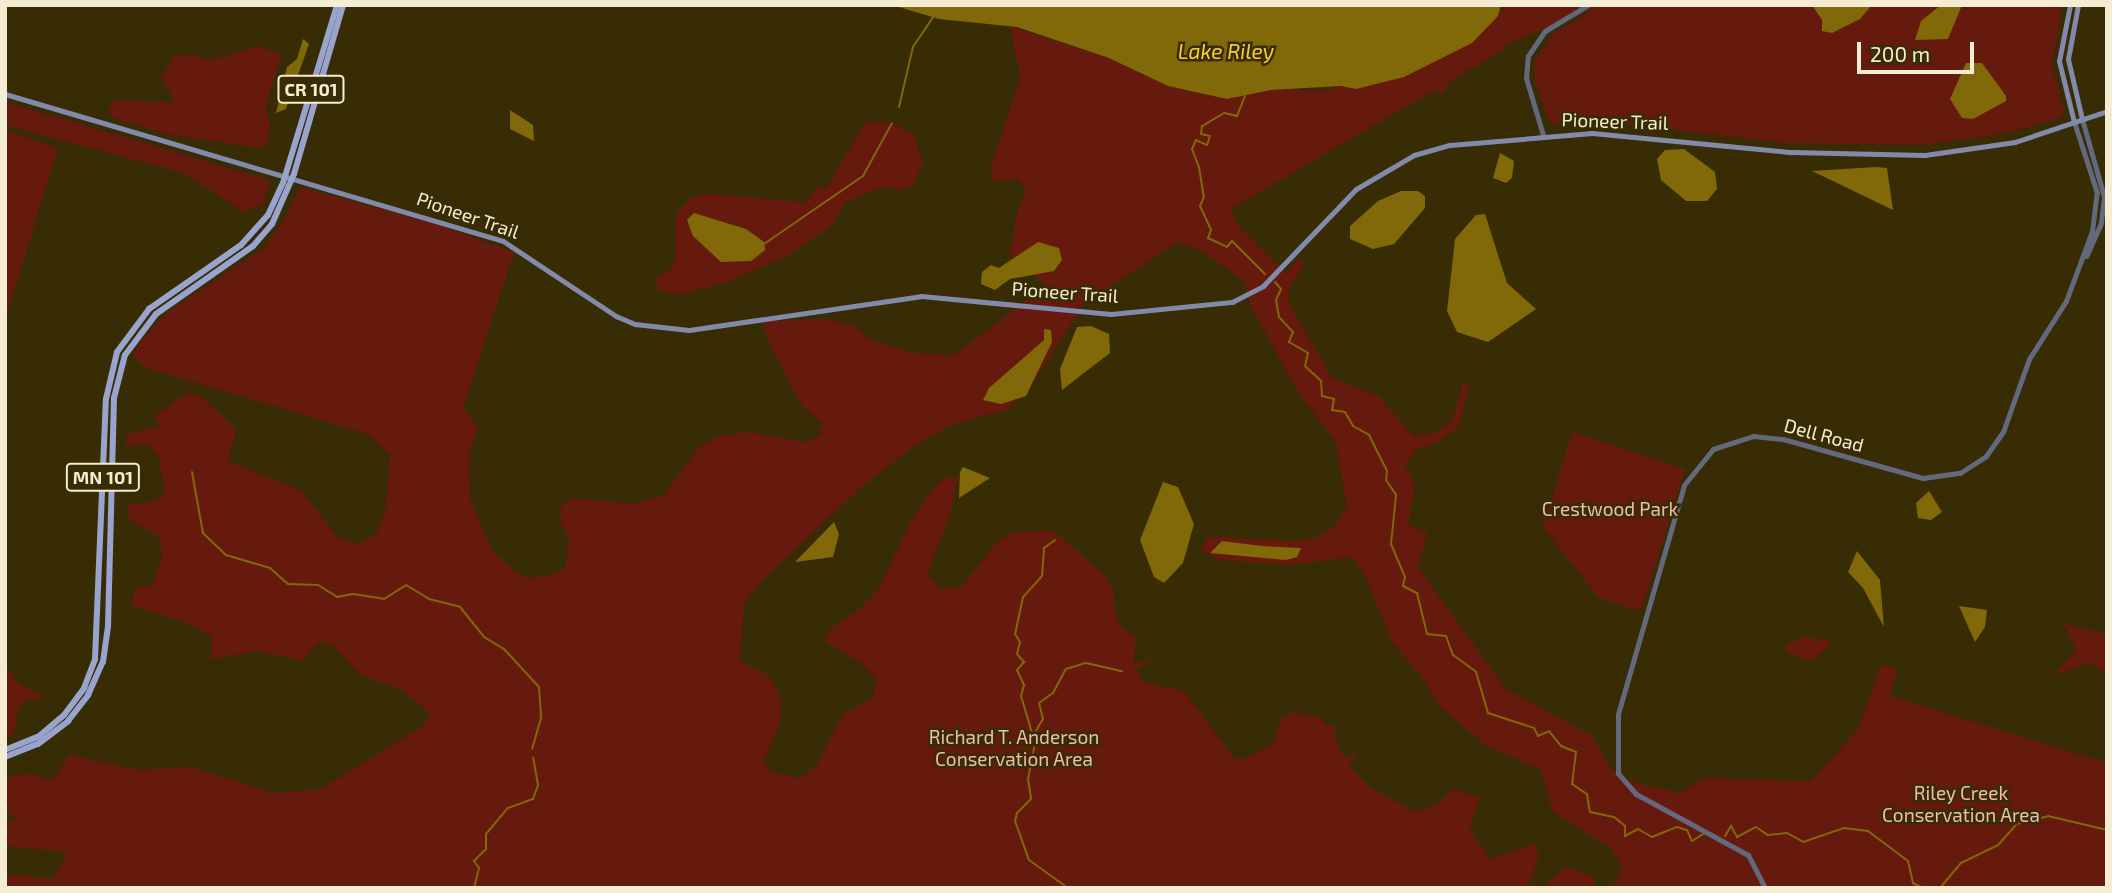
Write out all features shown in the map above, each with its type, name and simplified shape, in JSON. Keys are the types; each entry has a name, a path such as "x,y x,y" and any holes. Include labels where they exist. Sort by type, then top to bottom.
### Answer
{"main road":[{"name":"CR 101","path":"283,183 290,175 337,5"},
{"name":"CR 101","path":"304,135 343,5"},
{"name":"Dell Road","path":"2070,5 2059,61 2074,122"},
{"name":"Dell Road","path":"2078,5 2068,59 2082,119"},
{"name":"Pioneer Trail","path":"5,94 290,175 503,241 598,305 635,324 689,330 921,296 1111,314 1232,302 1263,286 1345,198 1414,155 1438,147 1543,135 1600,134 1791,152 1925,155 1993,148 2107,111"},
{"name":"MN 101","path":"5,757 38,744 68,721 88,695 104,659 114,398 127,351 160,310 257,243 279,212 304,135"},
{"name":"MN 101","path":"5,750 38,737 68,712 84,688 95,659 106,399 117,352 149,309 252,235 268,215 283,183"}],"street":[{"path":"1543,135 1526,78 1528,56 1545,31 1588,5"},
{"name":"Dell Road","path":"1765,888 1748,855 1636,794 1618,772 1618,714 1684,485 1713,449 1753,436 1783,439 1923,478 1969,468 1999,441 2029,359 2061,312 2101,223 2104,197 2082,119"},
{"name":"Dell Road","path":"2074,122 2097,193 2083,260"}],"green space":[{"path":"1506,5 2062,5 2052,65 2064,111 2061,118 2007,133 1919,145 1787,143 1636,125 1553,124 1548,120 1535,81 1534,62 1552,35 1596,8 1504,45 1505,49 1450,81 1442,93 1431,92 1231,209 1239,226 1286,273 1299,258 1305,264 1289,287 1288,302 1332,378 1378,396 1414,436 1436,432 1452,421 1463,384 1470,385 1459,426 1437,443 1417,449 1405,465 1415,485 1408,525 1427,532 1418,567 1506,689 1591,735 1612,769 1636,783 1680,793 1704,778 1811,781 1858,729 1881,664 1897,669 1890,696 2107,763 2107,888 1612,888 1623,866 1609,847 1553,812 1540,769 1488,747 1440,707 1421,676 1392,642 1366,577 1352,557 1290,565 1220,560 1200,550 1208,537 1301,541 1317,537 1334,527 1347,508 1335,440 1299,394 1251,306 1245,282 1204,252 1177,242 1084,304 1029,388 1008,409 951,425 914,446 865,484 761,581 744,603 740,661 768,675 781,696 780,723 763,763 772,773 800,778 816,766 843,714 872,698 877,680 861,663 826,642 827,631 860,609 879,588 912,519 937,484 947,477 958,477 949,518 927,574 940,589 961,587 998,541 1014,532 1052,530 1105,575 1113,591 1117,619 1124,630 1136,636 1134,664 1156,658 1136,669 1143,682 1184,691 1235,759 1244,759 1274,743 1281,719 1292,712 1324,719 1323,725 1334,725 1337,746 1345,758 1359,752 1349,765 1372,789 1415,811 1436,805 1454,789 1479,797 1470,831 1491,859 1534,844 1539,855 1528,888 5,888 5,874 53,879 67,852 5,846 5,819 19,822 5,810 5,778 25,774 53,779 69,755 139,770 189,767 275,793 321,789 421,727 431,714 404,691 359,674 334,646 320,641 303,661 259,651 211,659 212,638 195,626 131,605 136,587 152,585 162,558 159,537 127,518 128,504 154,502 165,494 159,457 147,445 126,446 127,434 160,426 155,416 187,393 201,396 236,429 228,461 301,491 338,537 359,544 376,535 385,510 390,455 367,434 147,368 133,356 140,342 167,313 263,248 286,217 301,187 438,225 514,252 463,408 478,427 469,456 470,499 493,552 517,573 529,578 550,575 565,568 569,538 561,523 561,506 572,498 631,504 663,496 700,446 719,436 748,432 808,442 820,434 822,423 802,406 772,348 763,324 769,321 825,319 855,326 871,340 913,353 954,355 1046,286 1010,253 1018,208 1027,191 1017,179 994,181 990,171 1020,76 1010,26 1109,58 1168,86 1227,99 1271,90 1324,90 1341,86 1356,89 1391,80 1498,16"},
{"path":"258,46 282,54 265,108 270,120 269,140 262,148 166,134 113,118 109,112 112,102 120,100 175,103 161,77 174,56 185,54 211,60"},
{"path":"5,102 270,180 263,204 244,212 184,173 5,125"},
{"path":"870,121 894,123 914,135 923,162 913,185 901,190 883,187 847,201 829,228 787,256 727,282 679,295 658,291 656,278 671,269 675,258 676,214 691,197 706,194 806,202 817,186 827,188 864,124"},
{"path":"5,130 58,148 5,321"},
{"name":"Crestwood Park","path":"1572,432 1685,469 1641,611 1599,598 1543,527"},
{"path":"2064,624 2107,634 2107,673 2090,663 2054,675 2076,650"},
{"path":"1804,637 1827,640 1831,644 1811,661 1788,653 1786,645"},
{"path":"5,665 19,684 47,698 26,700 19,706 14,734 5,739"},
{"path":"1565,866 1594,877 1594,888 1543,888"}],"water":[{"name":"Lake Riley","path":"892,5 1501,5 1498,16 1472,43 1404,77 1356,89 1341,86 1271,90 1227,99 1168,86 1109,58 1017,27 939,19"},
{"path":"1812,5 1872,5 1860,19 1832,33 1822,31 1822,20"},
{"path":"1941,5 1962,5 1948,39 1915,40 1921,21"},
{"path":"303,39 309,44 286,109 276,113 287,67 297,59"},
{"path":"1966,63 1982,63 2006,96 2006,101 1973,119 1962,118 1950,99"},
{"path":"510,110 533,125 534,141 510,129"},
{"path":"1684,149 1715,172 1717,189 1707,201 1686,201 1661,180 1657,159 1665,150"},
{"path":"1500,153 1514,161 1512,178 1506,183 1493,178"},
{"path":"1876,167 1887,168 1893,210 1812,171"},
{"path":"1401,191 1418,191 1425,196 1425,208 1394,244 1373,249 1350,239 1350,226 1378,201"},
{"path":"694,213 746,229 764,242 765,250 751,261 721,262 693,236 687,220"},
{"path":"1485,214 1507,283 1536,309 1488,342 1457,332 1447,311 1455,239 1476,215"},
{"path":"1038,242 1059,248 1062,260 1054,271 1010,279 995,290 981,284 982,272 991,265 999,268"},
{"path":"1091,326 1109,334 1110,353 1062,390 1060,369 1077,327"},
{"path":"1044,329 1051,330 1052,342 1026,396 1001,404 983,400 989,388 1044,340"},
{"path":"963,467 990,478 959,498 960,472"},
{"path":"1163,482 1178,487 1194,524 1183,563 1164,583 1154,577 1140,540"},
{"path":"1929,491 1942,512 1931,520 1918,518 1916,503"},
{"path":"834,522 839,534 833,557 795,562"},
{"path":"1222,541 1301,548 1297,557 1286,560 1210,553"},
{"path":"1857,551 1880,580 1884,627 1863,588 1848,572"},
{"path":"1959,606 1987,610 1985,627 1975,642"}],"waterway":[{"path":"899,107 913,47 933,17"},
{"path":"1245,96 1237,116 1224,113 1202,126 1201,134 1210,136 1207,145 1196,140 1192,149 1199,167 1204,197 1200,206 1211,230 1208,238 1227,247 1232,241 1265,274"},
{"path":"764,244 863,176 892,123"},
{"path":"1275,282 1281,289 1276,300 1279,317 1293,332 1289,342 1308,353 1305,366 1321,381 1322,396 1334,399 1332,410 1345,412 1353,426 1369,435 1387,471 1386,480 1396,495 1391,544 1405,577 1403,586 1417,593 1427,634 1446,636 1453,655 1476,672 1488,713 1534,728 1538,736 1549,731 1561,746 1576,752 1572,784 1587,794 1590,812 1614,817 1625,826 1625,836 1638,829 1652,837 1677,827 1687,830 1692,841 1703,834"},
{"path":"192,472 203,533 226,555 270,568 288,584 318,585 337,597 353,594 384,599 406,585 429,599 460,607 484,637 504,649 539,687 541,718 532,749"},
{"path":"1055,540 1044,548 1042,576 1023,597 1015,634 1020,642 1017,654 1024,662 1017,670 1024,685 1021,696 1035,743 1028,779 1031,799 1017,813 1015,821 1029,860 1068,888"},
{"path":"1033,736 1043,719 1039,703 1053,693 1066,669 1086,663 1122,671"},
{"path":"474,888 479,868 474,861 486,849 486,834 508,808 533,799 538,785 533,757"},
{"path":"1940,888 1961,863 1998,845 2017,824 2048,816 2107,830"},
{"path":"1725,836 1731,826 1737,837 1756,827 1768,835 1787,833 1803,842 1844,828 1868,831 1908,861 1913,883 1923,888"}],"park label":[{"name":"Richard T. Anderson Conservation Area","path":"1014,748"},
{"name":"Riley Creek Conservation Area","path":"1961,804"}]}
